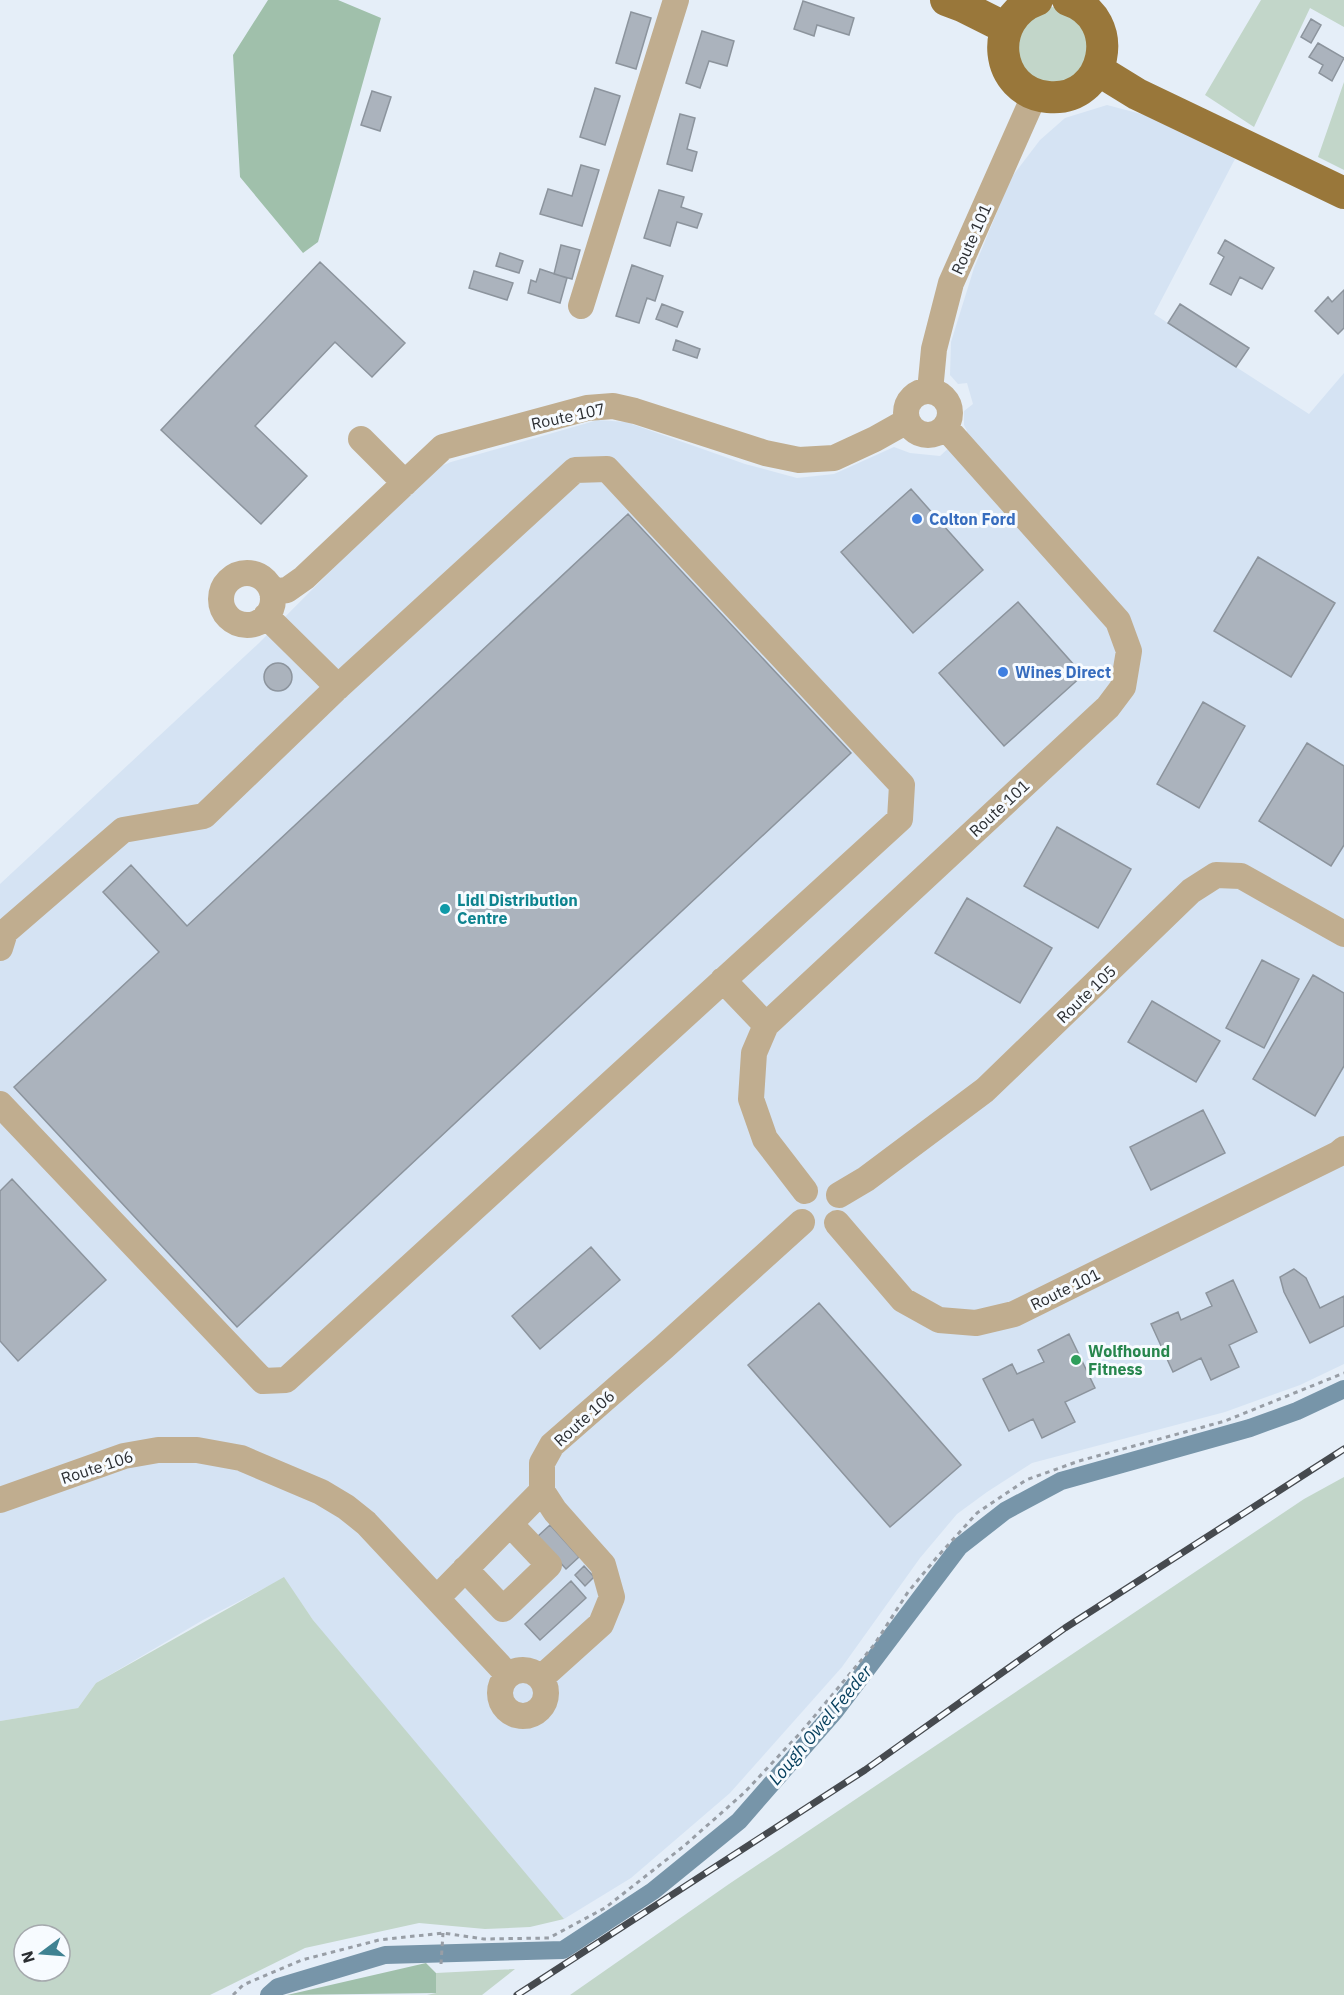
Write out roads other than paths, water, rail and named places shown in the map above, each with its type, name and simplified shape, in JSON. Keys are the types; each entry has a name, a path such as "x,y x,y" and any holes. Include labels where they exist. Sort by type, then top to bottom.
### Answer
{"main road":[{"path":"946,0 1006,28"},
{"path":"1037,0 1028,3 1015,14 1006,28 1003,44 1004,60 1010,74 1021,86 1035,94 1049,98 1064,97 1078,91 1098,70 1103,55 1096,11 1089,12 1068,0"},
{"path":"1098,70 1137,94 1344,193"}],"street":[{"path":"580,306 676,0"},
{"name":"Route 101","path":"930,391 934,349 951,283 1035,94"},
{"path":"930,391 946,401 950,414 945,427 934,435 921,435 910,427 907,421 906,406 915,395 930,391"},
{"name":"Route 107","path":"338,687 269,604 304,578 443,447 587,408 613,406 765,453 799,460 834,458 907,421"},
{"name":"Route 101","path":"805,1191 765,1139 751,1099 754,1053 766,1025 1108,707 1123,687 1129,651 1119,621 945,427"},
{"path":"361,439 405,483"},
{"path":"0,948 5,932 123,830 204,816 338,687 576,470 607,469 902,785 900,819 286,1380 262,1381 0,1104"},
{"name":"Route 105","path":"839,1195 866,1179 985,1090 1191,891 1216,875 1241,876 1344,934"},
{"path":"723,980 766,1025"},
{"name":"Route 101","path":"837,1223 903,1300 939,1320 976,1323 1014,1314 1344,1149"},
{"path":"827,1186 839,1195 843,1209 837,1223 820,1231 813,1230 802,1222 798,1203 805,1191 812,1187 827,1186"},
{"name":"Route 106","path":"542,1491 542,1463 552,1445 802,1222"},
{"name":"Route 106","path":"0,1500 124,1456 158,1450 197,1450 241,1458 321,1492 366,1522 508,1675"},
{"path":"437,1598 542,1491 555,1511 603,1565 612,1597 600,1624 541,1678"},
{"path":"465,1569 503,1609 549,1565 510,1524"},
{"path":"522,1670 536,1673 541,1678 545,1685 545,1700 536,1712 521,1716 507,1710 503,1703 501,1688 508,1675 522,1670"}],"waterway":[{"name":"Lough Owel Feeder","path":"269,1995 278,1987 385,1955 563,1950 653,1891 739,1821 835,1711 959,1547 1005,1511 1061,1481 1250,1428 1297,1411 1344,1389"}],"railway":[{"path":"517,1995 865,1770 1065,1628 1344,1449"}],"place":[{"name":"Colton Ford","path":"917,519"},
{"name":"Wines Direct","path":"1003,672"},
{"name":"Lidl Distribution Centre","path":"445,909"},
{"name":"Wolfhound Fitness","path":"1076,1360"}]}
